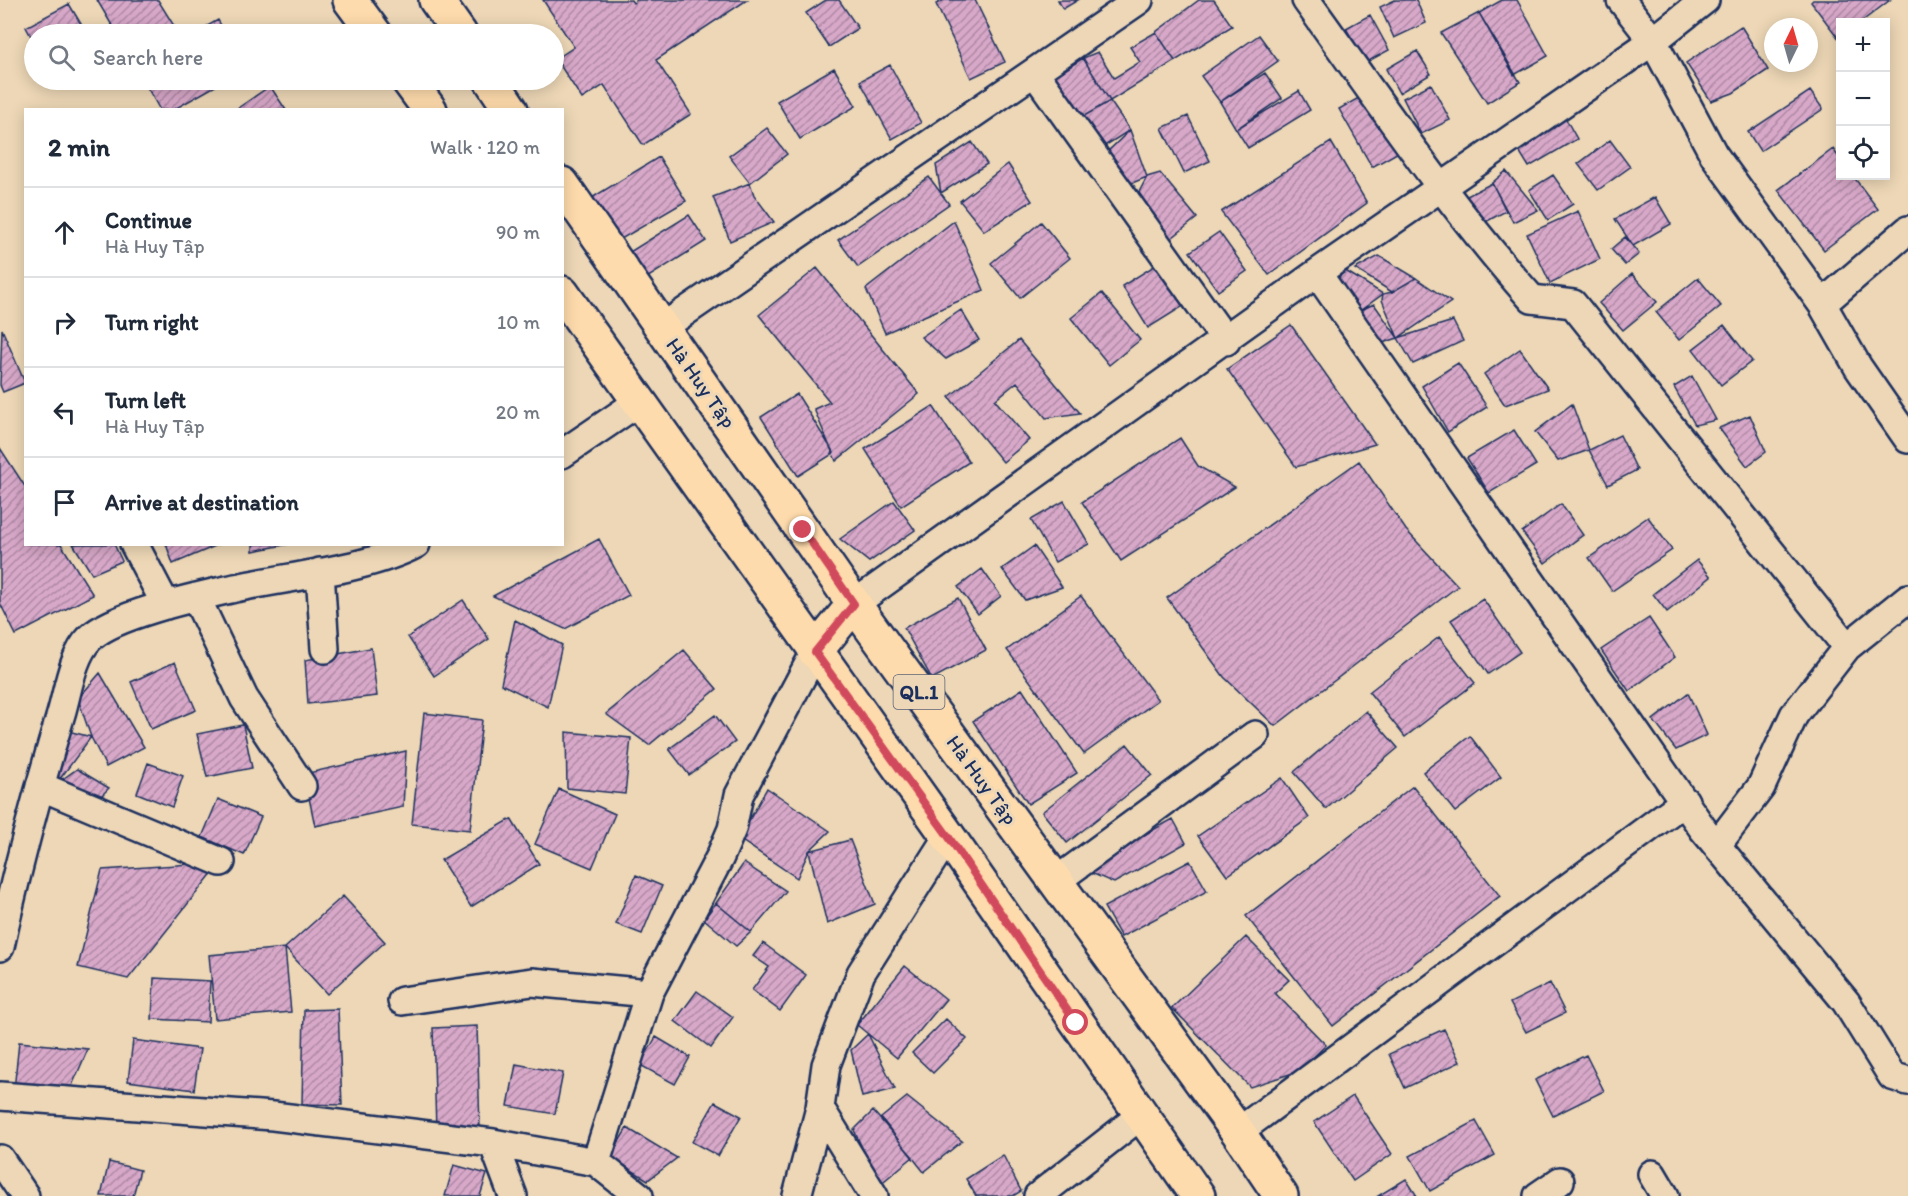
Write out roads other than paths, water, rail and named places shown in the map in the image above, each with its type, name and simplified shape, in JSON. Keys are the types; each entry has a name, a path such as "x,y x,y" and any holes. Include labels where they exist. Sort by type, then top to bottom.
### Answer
{"main road":[{"path":"350,0 368,24"},
{"path":"436,0 453,24"},
{"path":"415,90 429,108"},
{"path":"497,90 510,108"},
{"name":"Hà Huy Tập","path":"564,187 854,604 1238,1132 1281,1196"},
{"name":"QL.1","path":"564,296 640,400 815,652 948,836 1140,1116 1198,1196"},
{"path":"815,652 854,604"}],"street":[{"path":"663,327 1139,0"},
{"path":"1306,0 1442,189 1532,298 1573,304 1847,647"},
{"path":"1622,0 1653,41 1714,155 1822,304 1858,367 1908,439"},
{"path":"854,604 1226,341 1317,273 1442,189 1653,41 1705,0"},
{"path":"1035,73 1226,341"},
{"path":"1822,304 1908,230"},
{"path":"1317,273 1717,845 1845,1002 1892,1076 1908,1081"},
{"path":"564,453 640,400"},
{"path":"135,546 166,605"},
{"path":"0,947 40,786 77,659 90,638 125,618 166,605 320,572 409,546"},
{"path":"320,572 325,649"},
{"path":"196,597 244,698 302,786"},
{"path":"1717,845 1761,787 1794,715 1847,647 1908,598"},
{"path":"596,1162 650,993 720,857 732,829 740,795 815,652"},
{"path":"1056,881 1256,735"},
{"path":"40,786 221,862"},
{"path":"1238,1132 1685,801"},
{"path":"797,1196 820,1108 826,1065 861,973 948,836"},
{"path":"402,1001 532,982 650,993"},
{"path":"0,1096 273,1116 493,1143 596,1162 639,1196"},
{"path":"820,1108 874,1196"},
{"path":"1038,1196 1140,1116"},
{"path":"493,1143 513,1196"},
{"path":"0,1159 18,1192"},
{"path":"1538,1196 1560,1181"}]}
